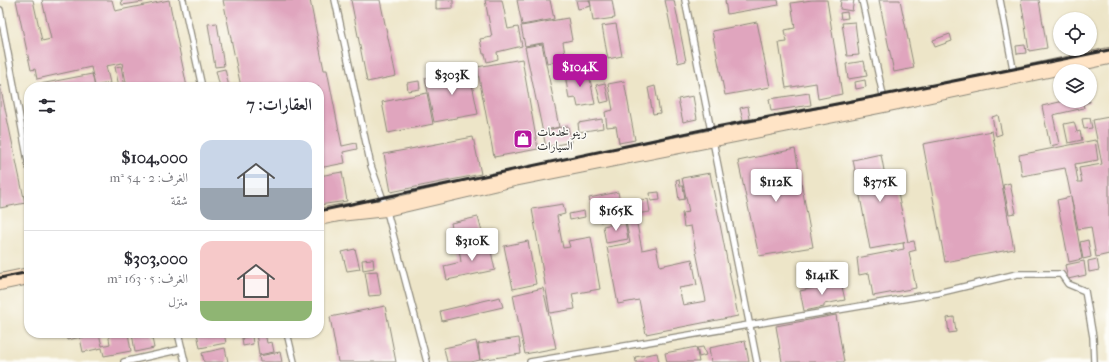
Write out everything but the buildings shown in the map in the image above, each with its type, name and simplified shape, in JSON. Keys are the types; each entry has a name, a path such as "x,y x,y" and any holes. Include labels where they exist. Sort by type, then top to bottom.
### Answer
{"street":[{"path":"324,216 386,208 514,178 884,104 1109,56"},
{"path":"0,282 24,277"}],"lane":[{"path":"183,0 201,82"},
{"path":"335,0 371,166 386,208 427,362"},
{"path":"685,0 757,362"},
{"path":"862,0 884,104"},
{"path":"1000,0 1015,76"},
{"path":"0,10 24,140"},
{"path":"530,362 938,293 1017,274 1061,274 1068,284 1085,291 1093,336 1094,362"},
{"path":"179,338 185,362"},
{"path":"288,338 294,362"},
{"path":"124,362 182,349"}],"railway":[{"path":"324,210 711,128 1109,50"},
{"path":"0,278 24,273"}],"place":[{"name":"رينو لخدمات السيارات","path":"523,139"}]}
